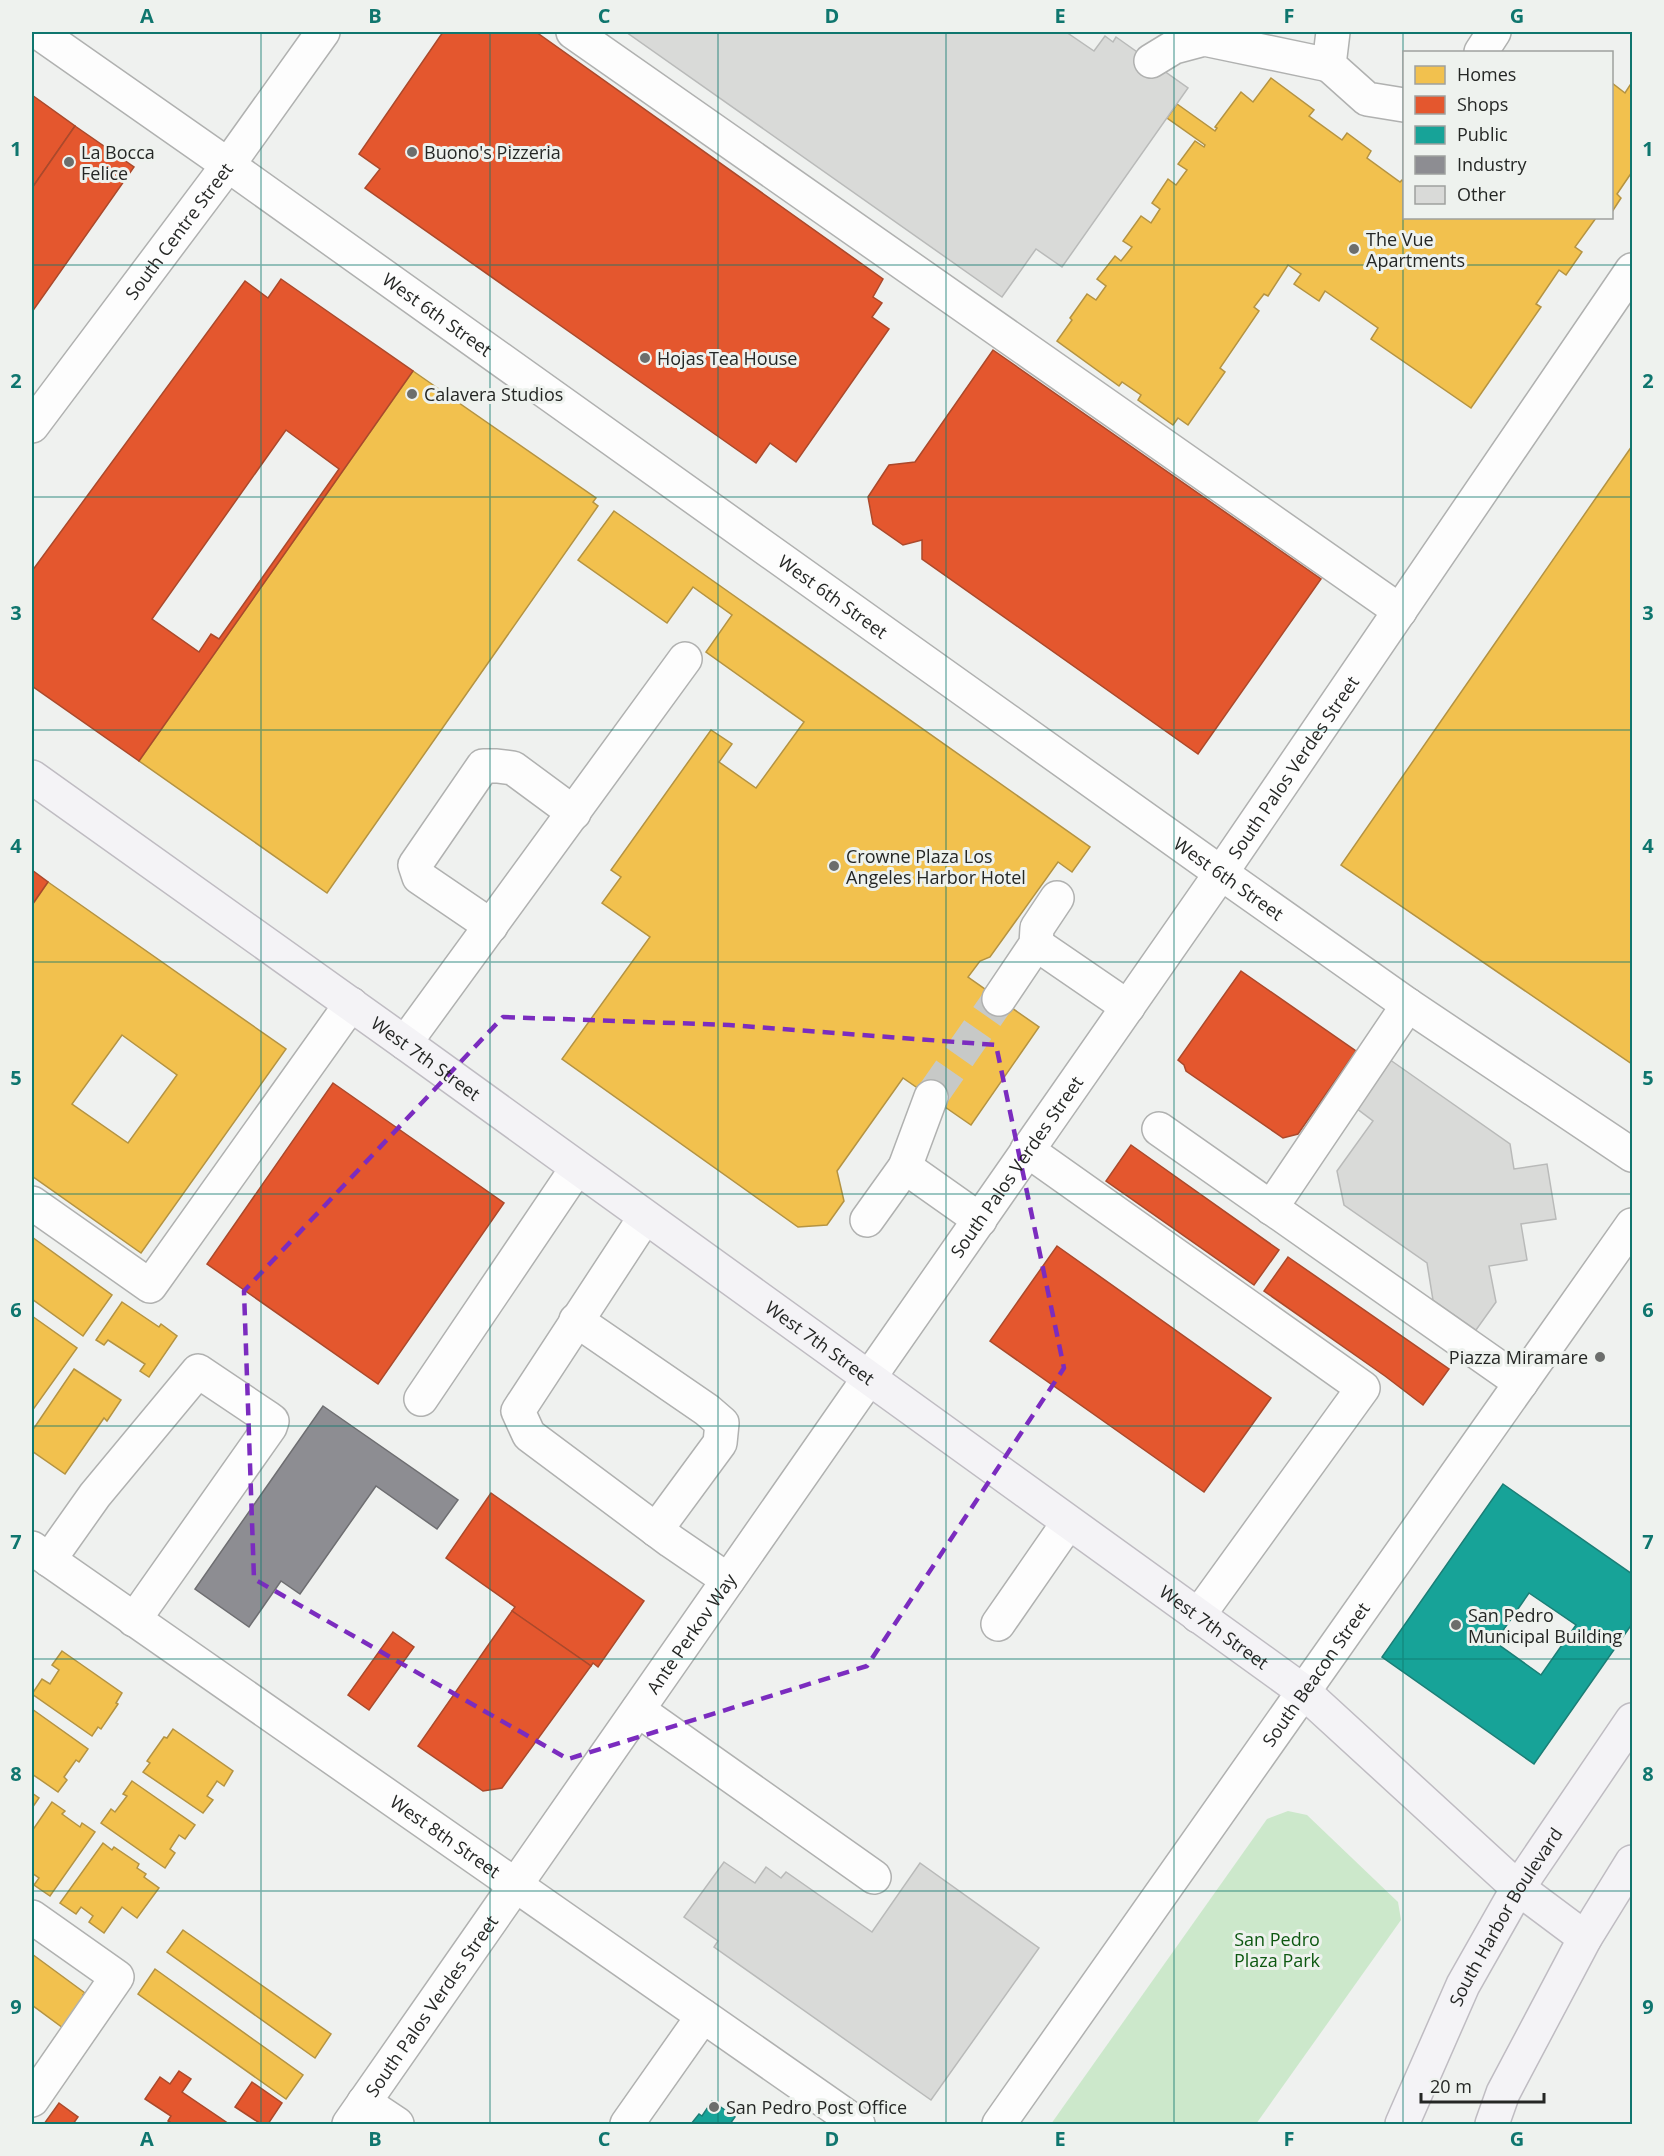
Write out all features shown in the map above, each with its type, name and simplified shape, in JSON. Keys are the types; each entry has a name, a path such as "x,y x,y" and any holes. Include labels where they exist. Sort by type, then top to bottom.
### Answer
{"main road":[{"name":"West 7th Street","path":"32,777 351,1004 1303,1691 1518,1888 1585,1938"},
{"name":"South Harbor Boulevard","path":"1402,2124 1463,1985 1518,1888 1632,1720"},
{"path":"1492,2124 1503,2093 1585,1938 1632,1862"}],"street":[{"name":"West 6th Street","path":"38,32 1408,1005 1632,1155"},
{"name":"South Centre Street","path":"34,418 228,165 323,32"},
{"path":"573,32 1400,611"},
{"path":"1329,65 1333,32"},
{"path":"1482,51 1494,32"},
{"path":"1150,61 1174,47 1204,39 1329,65 1367,99 1403,105"},
{"name":"South Palos Verdes Street","path":"868,1379 1221,873 1632,270"},
{"path":"405,1043 685,659"},
{"path":"491,926 419,877 414,865 483,766 513,768 574,813"},
{"path":"999,999 1036,944 1037,928 1057,898"},
{"path":"1036,944 1128,1007"},
{"path":"32,1203 150,1286 351,1004"},
{"path":"1271,1208 1408,1005"},
{"path":"867,1220 905,1167 931,1097"},
{"path":"1159,1129 1521,1383"},
{"path":"1027,1150 1363,1388 1198,1616"},
{"path":"905,1167 980,1220"},
{"path":"421,1399 577,1168"},
{"path":"645,1217 518,1411 529,1435 656,1530 728,1580"},
{"name":"South Beacon Street","path":"999,2124 1632,1225"},
{"path":"576,1320 707,1410 722,1424 720,1443 656,1530"},
{"path":"40,1554 95,1496 198,1371 268,1418 272,1421 270,1427 134,1620"},
{"name":"Ante Perkov Way","path":"515,1886 868,1379"},
{"path":"998,1624 1068,1523"},
{"name":"West 8th Street","path":"40,1554 858,2124"},
{"path":"638,1710 874,1877"},
{"name":"South Palos Verdes Street","path":"356,2114 515,1886"},
{"path":"32,1917 117,1977 32,2100"},
{"path":"627,2124 703,2016"},
{"path":"356,2114 397,2124"}],"highlighted area":[{"path":"503,1017 729,1025 996,1045 1064,1368 867,1666 568,1759 254,1579 244,1291"}],"green space":[{"name":"San Pedro Plaza Park","path":"1288,1811 1307,1815 1398,1902 1401,1920 1256,2124 1051,2124 1267,1819"}],"building: Homes":[{"name":"The Vue Apartments","path":"1271,78 1314,110 1309,116 1342,140 1347,133 1371,151 1367,158 1400,182 1403,181 1403,219 1595,219 1575,247 1582,252 1566,275 1559,270 1536,304 1541,307 1471,408 1371,339 1378,328 1325,291 1319,301 1294,284 1301,274 1288,265 1268,296 1264,294 1254,307 1259,311 1220,368 1225,372 1188,425 1178,418 1173,425 1138,400 1141,395 1122,382 1119,386 1057,341 1087,294 1096,300 1106,286 1097,279 1115,256 1121,261 1132,247 1123,241 1141,216 1151,223 1160,209 1152,203 1168,179 1176,185 1187,170 1178,164 1195,141 1204,147 1205,145 1167,118 1177,104 1215,131 1217,128 1215,127 1241,92 1253,102"},
{"path":"1632,82 1632,172 1617,194 1621,198 1613,210 1613,84 1625,93"},
{"path":"413,371 596,498 593,502 598,506 327,893 139,761"},
{"path":"1632,446 1632,1064 1341,865"},
{"name":"Crowne Plaza Los Angeles Harbor Hotel","path":"614,511 1090,847 1072,872 1058,862 990,957 980,961 968,977 1039,1027 971,1125 903,1078 837,1171 844,1201 827,1225 798,1227 562,1059 650,937 602,903 621,877 611,870 711,730 732,744 719,762 756,788 804,722 706,652 732,615 693,587 667,623 578,560"},
{"path":"48,882 286,1049 141,1253 32,1176 32,905","holes":["122,1035 177,1075 128,1143 72,1104"]},
{"path":"32,1237 112,1295 83,1336 32,1299"},
{"path":"122,1302 159,1327 161,1324 177,1336 149,1377 140,1371 145,1364 108,1340 104,1345 96,1340"},
{"path":"32,1316 77,1348 32,1411"},
{"path":"74,1369 121,1400 107,1421 104,1418 65,1474 32,1451 32,1431"},
{"path":"62,1651 122,1693 116,1703 118,1704 101,1729 98,1727 92,1736 32,1694 42,1679 50,1684 59,1670 52,1665"},
{"path":"32,1709 88,1749 79,1762 76,1760 64,1777 67,1780 58,1792 32,1774"},
{"path":"173,1729 233,1771 224,1786 217,1781 207,1796 213,1800 203,1813 143,1772 150,1763 147,1761 164,1737 167,1738"},
{"path":"132,1781 195,1825 185,1839 179,1835 170,1849 175,1853 165,1868 101,1823 111,1809 115,1812 127,1796 123,1794"},
{"path":"32,1793 39,1798 32,1808"},
{"path":"52,1802 65,1811 62,1814 80,1827 82,1823 95,1832 50,1896 34,1885 39,1878 32,1873 32,1831"},
{"path":"103,1843 112,1850 114,1847 139,1864 137,1868 146,1874 144,1877 159,1888 137,1918 122,1907 104,1933 89,1922 93,1916 81,1907 76,1914 60,1903"},
{"path":"183,1930 331,2034 315,2058 167,1952"},
{"path":"32,1954 85,1993 83,1995 86,1997 63,2028 32,2005"},
{"path":"155,1969 303,2075 286,2099 138,1994"}],"building: Shops":[{"path":"443,32 536,32 883,279 873,297 882,303 872,317 889,329 796,462 770,443 756,463 365,188 380,169 359,154"},
{"path":"32,95 75,126 32,188"},
{"path":"75,126 134,167 32,312 32,188"},
{"path":"281,279 413,371 139,761 32,686 32,571 245,281 268,298","holes":["286,430 339,469 219,639 211,634 199,652 152,619"]},
{"path":"993,350 1321,579 1198,754 922,559 922,540 903,545 873,524 868,497 889,465 915,462"},
{"path":"32,870 48,882 32,905"},
{"path":"1241,971 1356,1051 1298,1134 1283,1138 1186,1071 1184,1065 1178,1060"},
{"path":"333,1083 504,1203 378,1384 207,1264"},
{"path":"1131,1145 1279,1250 1254,1285 1106,1181"},
{"path":"1057,1246 1271,1398 1204,1492 990,1341"},
{"path":"1288,1257 1449,1369 1423,1405 1264,1291"},
{"path":"491,1493 644,1601 598,1667 593,1663 591,1666 512,1611 515,1607 446,1558"},
{"path":"512,1611 591,1666 502,1788 483,1791 418,1746"},
{"path":"393,1632 414,1647 369,1710 348,1695"},
{"path":"179,2071 191,2079 182,2092 229,2124 173,2124 168,2121 171,2116 145,2099 160,2077 170,2084"},
{"path":"252,2082 282,2103 268,2124 261,2124 235,2107"},
{"path":"59,2103 78,2117 73,2124 44,2124"}],"building: Public":[{"name":"San Pedro Municipal Building","path":"1503,1484 1632,1574 1632,1624 1534,1764 1382,1657","holes":["1529,1593 1576,1625 1541,1675 1495,1642"]},
{"name":"San Pedro Post Office","path":"712,2101 735,2117 730,2124 691,2124 699,2114 702,2116"}],"building: Industry":[{"path":"323,1406 458,1500 437,1529 376,1486 300,1594 281,1581 249,1627 195,1589"}],"building: Other":[{"path":"626,32 1066,32 1094,51 1105,36 1113,42 1116,37 1188,88 1062,267 1036,249 1002,297"},
{"path":"1386,1057 1510,1144 1514,1169 1547,1164 1556,1219 1521,1224 1527,1260 1489,1266 1496,1302 1476,1330 1433,1300 1427,1263 1344,1205 1337,1171 1373,1121 1352,1105"},
{"path":"724,1862 755,1883 766,1867 781,1878 786,1872 872,1932 920,1863 1039,1948 931,2100 714,1947 718,1941 684,1917"}],"tunnel":[{"path":"931,1097 999,999"}],"place":[{"name":"Buono's Pizzeria","path":"412,152"},
{"name":"La Bocca Felice","path":"69,162"},
{"name":"The Vue Apartments","path":"1354,249"},
{"name":"Hojas Tea House","path":"645,358"},
{"name":"Calavera Studios","path":"412,394"},
{"name":"Crowne Plaza Los Angeles Harbor Hotel","path":"834,866"},
{"name":"Piazza Miramare","path":"1600,1357"},
{"name":"San Pedro Municipal Building","path":"1456,1625"},
{"name":"San Pedro Post Office","path":"714,2107"}]}
